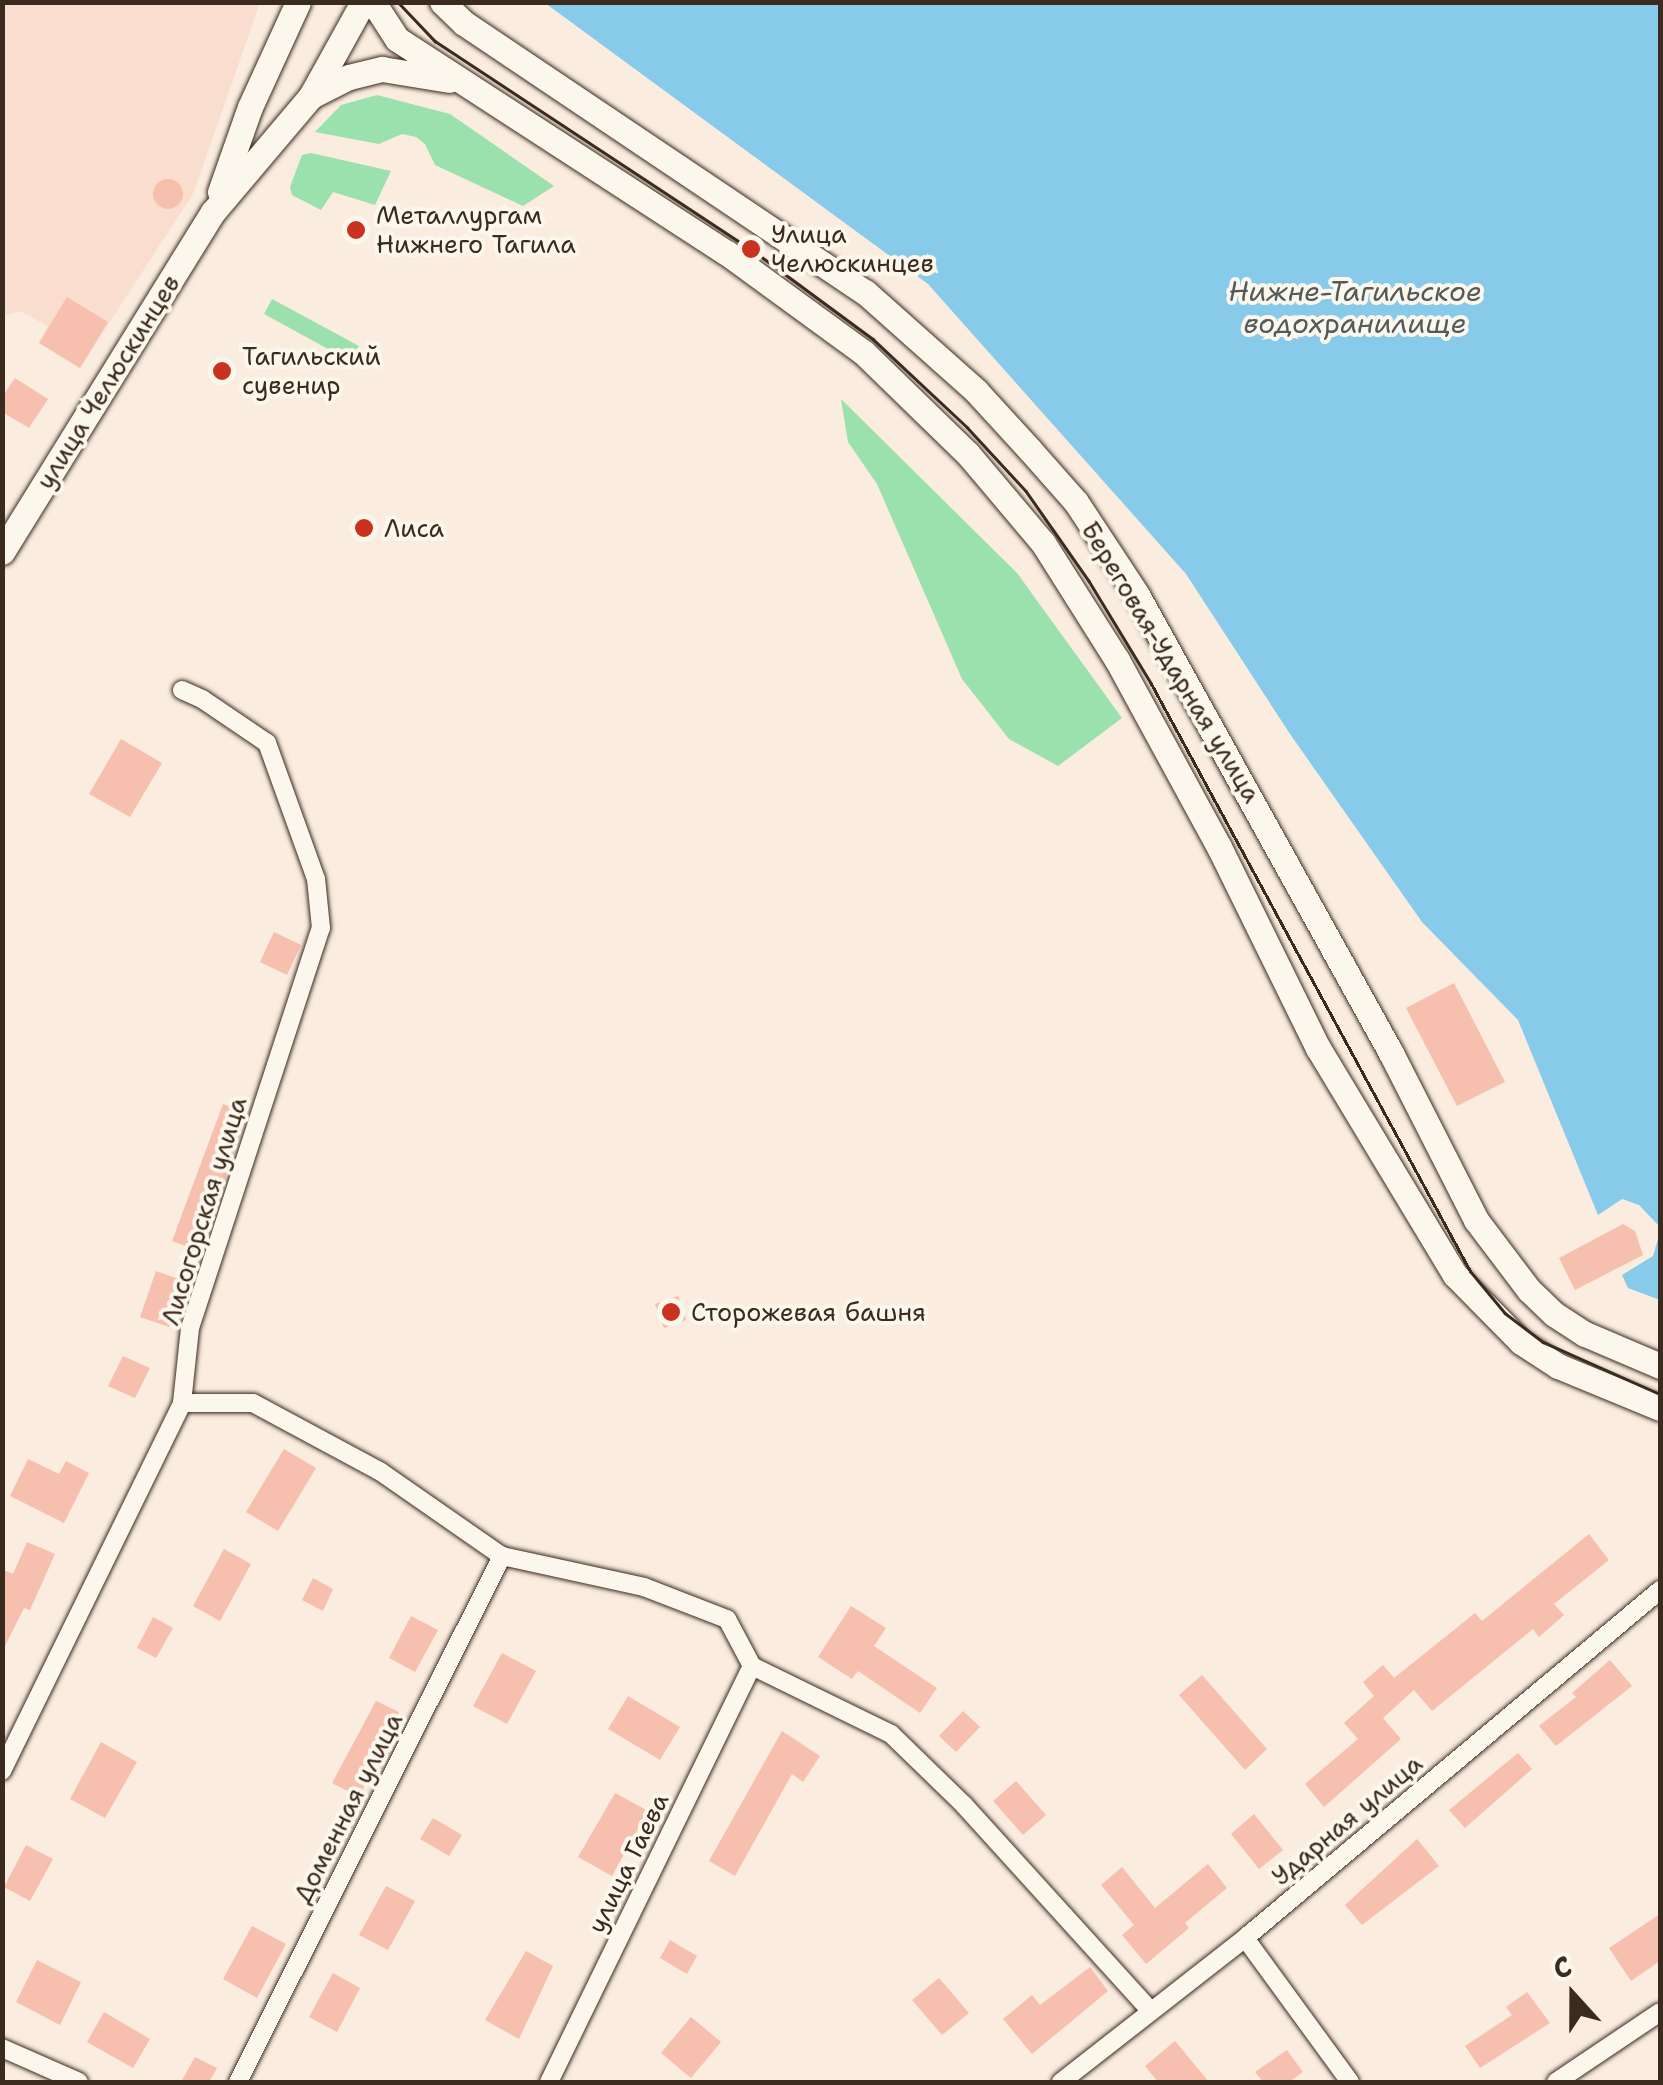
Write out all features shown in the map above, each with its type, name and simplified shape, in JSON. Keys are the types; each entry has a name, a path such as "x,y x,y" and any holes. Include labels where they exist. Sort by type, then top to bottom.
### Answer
{"main road":[{"name":"улица Челюскинцев","path":"213,212 250,107 298,2"},
{"name":"улица Челюскинцев","path":"2,552 213,212 311,96 363,2"},
{"name":"Береговая-Ударная улица","path":"373,2 397,40 728,253 864,352 968,454 1043,543 1117,660 1219,847 1318,1048 1454,1276 1521,1342 1558,1366 1660,1408"},
{"name":"Береговая-Ударная улица","path":"442,2 478,33 864,292 976,391 1030,450 1076,502 1137,596 1382,1036 1476,1220 1529,1290 1554,1314 1585,1334 1660,1366"},
{"name":"Береговая-Ударная улица","path":"311,96 349,77 382,69 460,82"}],"street":[{"name":"Лисогорская улица","path":"2,1771 182,1403 190,1328 321,928 316,880 267,743 202,698 182,690"},
{"path":"182,1403 253,1403 382,1472 502,1556 644,1587 727,1619 752,1666 890,1734 964,1805 1150,2010"},
{"name":"Доменная улица","path":"238,2082 502,1556"},
{"name":"Ударная улица","path":"1061,2082 1245,1938 1660,1590"},
{"name":"улица Гаева","path":"549,2082 752,1666"},
{"path":"1245,1938 1350,2082"},
{"path":"1556,2082 1660,2012"},
{"path":"2,2048 79,2082"}],"shaded area":[{"path":"3,3 260,3 193,194 80,368 39,343 48,326 20,311 3,316"}],"green space":[{"path":"377,95 450,114 554,186 523,206 435,165 425,144 416,137 402,134 379,144 315,132 341,105"},
{"path":"311,153 391,171 375,205 333,192 321,210 292,195 290,187 302,155"},
{"path":"272,299 359,346 350,361 264,314"},
{"path":"841,399 1017,573 1122,718 1058,766 1009,739 962,679 877,484 848,442"}],"water":[{"name":"Нижне-Тагильское водохранилище","path":"545,3 1660,3 1660,1227 1639,1205 1622,1199 1598,1215 1518,1020 1422,922 1290,734 1186,574 928,284"},
{"path":"1660,1232 1660,1300 1628,1288 1622,1275 1653,1256"}],"building":[{"path":"168,179 179,183 183,194 179,205 168,209 157,205 153,194 157,183"},
{"path":"67,297 108,322 80,368 39,343"},
{"path":"15,378 48,399 29,428 2,412 2,397"},
{"path":"121,739 162,763 130,817 89,794"},
{"path":"274,932 301,945 287,975 260,962"},
{"path":"1454,983 1505,1082 1457,1106 1406,1008"},
{"path":"223,1104 247,1113 200,1252 172,1241"},
{"path":"1623,1224 1635,1231 1643,1255 1575,1290 1559,1258"},
{"path":"156,1271 184,1281 169,1327 140,1317"},
{"name":"Сторожевая башня","path":"678,1296 686,1320 664,1328 655,1304"},
{"path":"123,1356 150,1368 135,1398 108,1386"},
{"path":"284,1449 316,1468 278,1531 246,1512"},
{"path":"28,1459 59,1474 66,1461 89,1473 64,1523 10,1496"},
{"path":"1589,1534 1609,1560 1554,1604 1564,1615 1539,1637 1533,1629 1432,1711 1414,1690 1383,1718 1401,1739 1324,1807 1305,1784 1358,1739 1344,1723 1374,1696 1363,1682 1383,1665 1394,1678 1475,1613 1482,1621"},
{"path":"27,1542 55,1554 30,1610 24,1608 2,1652 2,1569 13,1574"},
{"path":"224,1549 251,1564 220,1621 193,1606"},
{"path":"313,1578 333,1589 323,1611 302,1600"},
{"path":"851,1606 886,1628 874,1646 937,1688 920,1713 858,1671 852,1679 818,1657"},
{"path":"411,1616 438,1630 415,1672 389,1658"},
{"path":"153,1617 173,1628 156,1658 137,1648"},
{"path":"502,1653 536,1671 507,1724 473,1706"},
{"path":"1610,1660 1632,1686 1556,1746 1539,1726 1576,1697 1572,1693"},
{"path":"1202,1675 1267,1749 1245,1770 1179,1695"},
{"path":"628,1696 680,1727 660,1760 608,1729"},
{"path":"376,1701 399,1712 359,1797 332,1783"},
{"path":"963,1711 980,1727 956,1752 939,1736"},
{"path":"782,1731 820,1756 803,1782 792,1774 735,1876 709,1861"},
{"path":"101,1742 137,1762 105,1818 70,1799"},
{"path":"1518,1753 1532,1769 1465,1828 1449,1810"},
{"path":"1016,1781 1046,1815 1023,1835 993,1801"},
{"path":"615,1793 648,1811 612,1876 578,1857"},
{"path":"1254,1814 1283,1850 1259,1869 1231,1834"},
{"path":"433,1818 462,1835 449,1856 420,1839"},
{"path":"1417,1839 1439,1866 1362,1925 1345,1905"},
{"path":"26,1845 53,1859 30,1901 4,1887"},
{"path":"1208,1864 1227,1888 1185,1923 1189,1928 1146,1964 1122,1935 1134,1925 1101,1885 1122,1867 1155,1908"},
{"path":"386,1886 415,1901 388,1950 359,1935"},
{"path":"1660,1914 1660,1961 1631,1981 1609,1948"},
{"path":"252,1926 286,1944 257,1998 223,1979"},
{"path":"670,1940 697,1956 687,1974 660,1958"},
{"path":"526,1951 553,1966 519,2039 485,2020"},
{"path":"37,1960 81,1982 60,2025 16,2002"},
{"path":"1090,1967 1108,1991 1032,2054 1003,2019 1032,1995 1040,2005"},
{"path":"333,1973 360,1988 337,2032 309,2017"},
{"path":"939,1978 969,2013 942,2035 912,2000"},
{"path":"1527,1992 1550,2023 1480,2068 1465,2046 1512,2015 1506,2007"},
{"path":"104,2012 150,2039 133,2068 87,2042"},
{"path":"691,2017 721,2042 691,2078 661,2053"},
{"path":"1175,2041 1209,2082 1158,2082 1145,2066"},
{"path":"1287,2050 1303,2072 1289,2082 1263,2082 1255,2072"},
{"path":"195,2057 217,2068 209,2082 181,2082"}],"tram line":[{"path":"398,2 435,41 751,249 873,339 967,427 1026,491 1089,581 1151,683 1471,1272 1505,1313 1543,1342 1660,1394"}],"place":[{"name":"Металлургам Нижнего Тагила","path":"356,230"},
{"name":"Улица Челюскинцев","path":"751,249"},
{"name":"Тагильский сувенир","path":"222,371"},
{"name":"Лиса","path":"364,528"},
{"name":"Сторожевая башня","path":"671,1312"}]}
